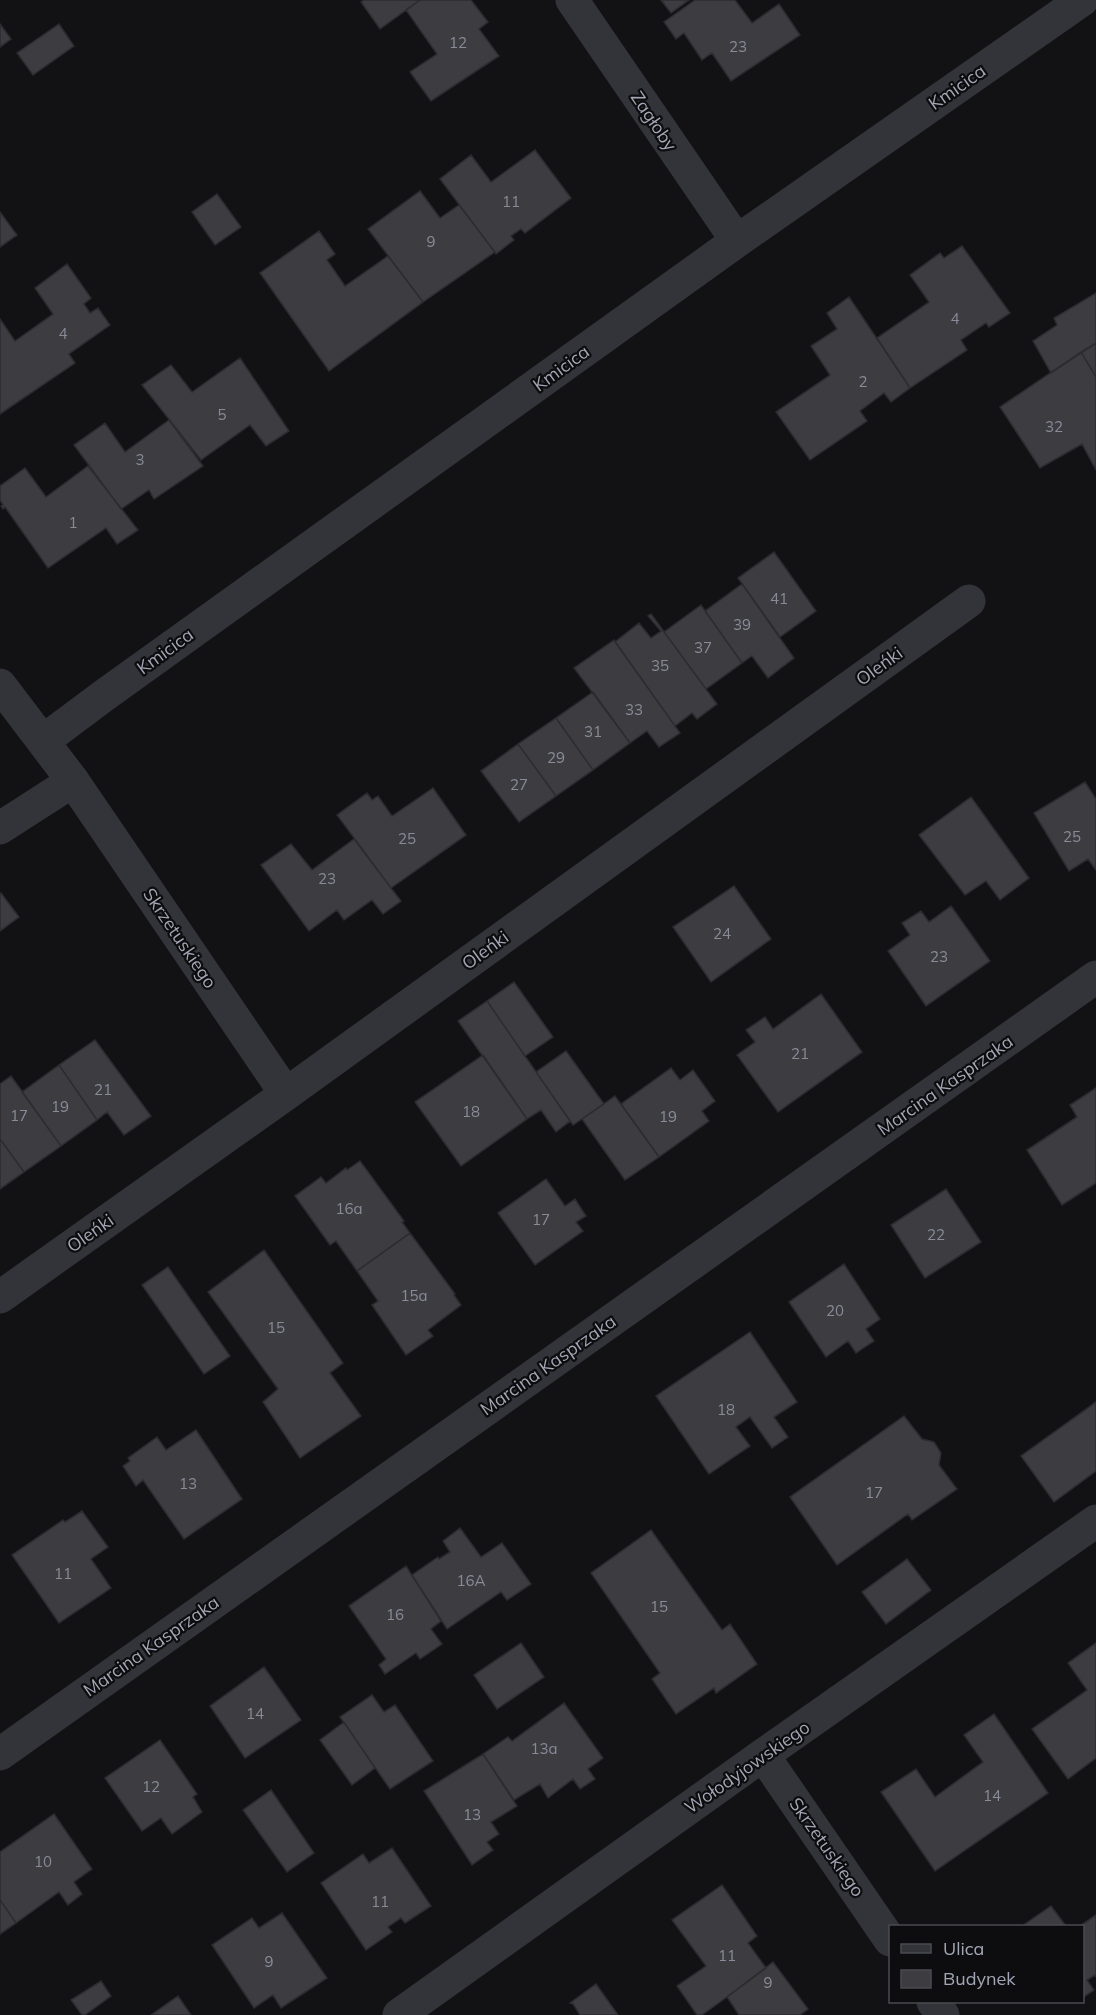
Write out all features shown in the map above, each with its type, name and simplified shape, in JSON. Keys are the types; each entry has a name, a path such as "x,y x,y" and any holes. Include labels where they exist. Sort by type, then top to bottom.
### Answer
{"street":[{"name":"Zagłoby","path":"572,0 737,241"},
{"name":"Kmicica","path":"43,741 737,241 1082,0"},
{"name":"Oleńki","path":"0,1298 969,601"},
{"name":"Skrzetuskiego","path":"0,685 73,781 286,1094"},
{"path":"0,828 73,781"},
{"name":"Marcina Kasprzaka","path":"0,1754 1096,977"},
{"name":"Wołodyjowskiego","path":"399,2015 1096,1521"},
{"name":"Skrzetuskiego","path":"763,1755 889,1937"}],"building":[{"path":"364,0 420,0 380,29 361,2"},
{"path":"420,0 471,0 488,22 479,29 499,56 431,101 410,72 437,54 406,10"},
{"path":"661,0 689,0 671,13"},
{"path":"695,0 735,0 752,23 779,4 800,35 731,81 712,53 702,60 684,33 676,39 664,22"},
{"path":"0,24 11,39 0,47"},
{"path":"59,24 74,46 33,75 17,53"},
{"path":"535,150 571,198 525,233 521,229 511,236 514,240 496,254 440,179 471,155 491,182"},
{"path":"420,191 440,218 459,205 495,252 423,302 368,229"},
{"path":"217,194 241,227 215,245 192,212"},
{"path":"0,212 17,235 0,247"},
{"path":"319,231 335,254 327,260 345,286 388,256 423,302 329,371 260,273"},
{"path":"962,246 1010,313 989,327 986,323 961,340 967,350 910,388 877,338 929,302 910,275 940,253 944,258"},
{"path":"67,264 91,298 84,304 90,313 98,308 110,325 69,354 75,363 0,414 0,319 15,341 53,314 35,288"},
{"path":"1096,293 1096,343 1051,373 1033,341 1057,325 1054,318"},
{"path":"849,297 910,388 891,402 884,393 860,411 867,421 810,460 776,412 830,375 811,346 837,329 827,313"},
{"path":"1096,343 1096,377 1081,352"},
{"path":"1081,352 1096,377 1096,470 1082,444 1040,468 1000,407"},
{"path":"240,358 289,431 266,446 250,425 201,460 142,385 171,365 192,392"},
{"path":"169,420 203,466 154,499 149,490 121,509 74,445 105,423 125,452"},
{"path":"88,466 138,530 117,544 106,528 48,568 5,507 3,509 1,506 3,505 0,500 0,486 25,468 46,497"},
{"path":"774,552 816,611 780,637 738,578"},
{"path":"742,584 794,658 768,678 752,656 742,663 705,611"},
{"path":"701,605 742,663 706,689 664,632"},
{"path":"651,614 717,704 697,719 692,713 675,726 615,642 639,623 651,638 661,631 648,616"},
{"path":"614,640 680,733 659,747 647,731 630,743 574,668"},
{"path":"593,692 630,743 593,770 556,718"},
{"path":"556,718 593,770 556,796 518,744"},
{"path":"518,744 556,796 519,822 481,771"},
{"path":"1085,782 1096,799 1096,870 1088,859 1069,871 1034,813"},
{"path":"433,788 466,835 391,888 337,815 367,793 372,800 378,796 392,816"},
{"path":"971,797 1029,878 1000,900 986,881 965,895 919,835"},
{"path":"354,839 401,901 383,914 372,900 344,920 337,910 309,931 261,865 291,844 312,870"},
{"path":"734,886 771,939 711,982 673,927"},
{"path":"0,894 19,917 0,931"},
{"path":"951,906 990,961 926,1006 888,951 910,935 902,923 921,911 929,922"},
{"path":"514,982 553,1037 525,1056 487,1001"},
{"path":"821,994 862,1052 778,1112 737,1055 755,1042 746,1030 765,1017 773,1029"},
{"path":"487,1001 570,1121 556,1132 541,1110 527,1119 458,1021"},
{"path":"95,1040 151,1116 124,1135 107,1112 97,1120 59,1065"},
{"path":"566,1051 604,1104 573,1125 536,1072"},
{"path":"483,1055 527,1119 461,1166 415,1102"},
{"path":"59,1065 97,1120 61,1146 22,1092"},
{"path":"671,1068 680,1080 693,1070 715,1101 702,1111 709,1121 659,1157 621,1104"},
{"path":"11,1076 61,1146 24,1172 0,1139 0,1084"},
{"path":"1096,1088 1096,1183 1062,1205 1027,1150 1077,1117 1070,1105"},
{"path":"615,1096 659,1157 625,1180 582,1119"},
{"path":"0,1139 24,1172 0,1189"},
{"path":"360,1161 404,1221 402,1222 410,1233 357,1271 336,1241 330,1245 295,1196 321,1177 326,1183"},
{"path":"546,1179 565,1206 575,1199 586,1216 576,1222 583,1231 535,1265 498,1213"},
{"path":"946,1189 981,1242 925,1278 891,1225"},
{"path":"410,1233 461,1305 428,1330 433,1336 406,1355 372,1305 378,1301 357,1271"},
{"path":"264,1250 343,1363 330,1373 361,1416 300,1458 263,1402 278,1389 208,1292"},
{"path":"844,1264 880,1319 866,1329 874,1341 856,1353 848,1341 826,1357 789,1302"},
{"path":"168,1267 230,1356 204,1374 142,1285"},
{"path":"750,1332 797,1402 774,1417 788,1437 772,1448 750,1417 736,1427 750,1446 709,1474 656,1396"},
{"path":"1096,1402 1096,1471 1054,1502 1021,1456"},
{"path":"904,1416 922,1439 934,1442 941,1453 939,1465 957,1489 912,1520 908,1514 837,1565 790,1497"},
{"path":"196,1430 242,1499 184,1539 143,1480 136,1486 123,1466 130,1461 128,1458 157,1437 166,1450"},
{"path":"82,1511 108,1547 91,1559 111,1588 59,1623 12,1555 63,1520 65,1522"},
{"path":"460,1528 481,1557 502,1543 531,1584 507,1600 501,1592 447,1629 412,1575 438,1557 439,1559 450,1552 443,1541"},
{"path":"651,1530 722,1630 730,1624 757,1664 716,1693 714,1688 676,1714 652,1679 660,1673 591,1573"},
{"path":"907,1559 931,1590 886,1624 862,1592"},
{"path":"406,1566 441,1621 431,1629 442,1644 420,1659 416,1653 385,1674 379,1665 386,1659 349,1606"},
{"path":"521,1643 544,1677 497,1709 474,1675"},
{"path":"1096,1643 1096,1758 1068,1779 1032,1729 1087,1690 1068,1663"},
{"path":"264,1667 301,1720 245,1758 210,1706"},
{"path":"372,1695 384,1712 395,1705 433,1761 390,1789 340,1717"},
{"path":"564,1703 603,1758 588,1769 595,1779 580,1789 573,1779 548,1798 540,1784 514,1800 483,1754 508,1737 512,1741"},
{"path":"994,1714 1048,1793 935,1871 881,1792 916,1769 935,1797 983,1762 964,1735"},
{"path":"344,1722 375,1768 352,1785 320,1740"},
{"path":"160,1740 197,1794 193,1797 202,1812 172,1834 161,1818 142,1831 105,1778"},
{"path":"483,1754 517,1806 491,1822 499,1834 487,1842 493,1850 472,1865 424,1791"},
{"path":"271,1790 314,1853 287,1872 243,1810"},
{"path":"54,1814 92,1869 74,1882 82,1894 68,1905 59,1892 16,1923 0,1900 0,1852"},
{"path":"392,1848 431,1906 405,1923 401,1918 388,1927 392,1932 366,1950 321,1883 363,1854 369,1863"},
{"path":"722,1885 757,1936 748,1943 766,1968 702,2015 697,2015 677,1986 706,1966 672,1920"},
{"path":"0,1900 16,1923 0,1934"},
{"path":"1051,1906 1065,1925 1023,1925"},
{"path":"282,1913 327,1978 281,2008 273,1995 254,2008 212,1945 252,1918 259,1928"},
{"path":"1096,1915 1096,1977 1095,1975 1087,1980 1094,1990 1084,1997 1084,1925 1081,1925"},
{"path":"773,1962 808,2009 800,2015 739,2015 727,1997"},
{"path":"101,1981 111,1996 82,2015 71,2000"},
{"path":"596,1984 618,2015 580,2015 570,2003"},
{"path":"178,1996 191,2015 151,2015"}]}
